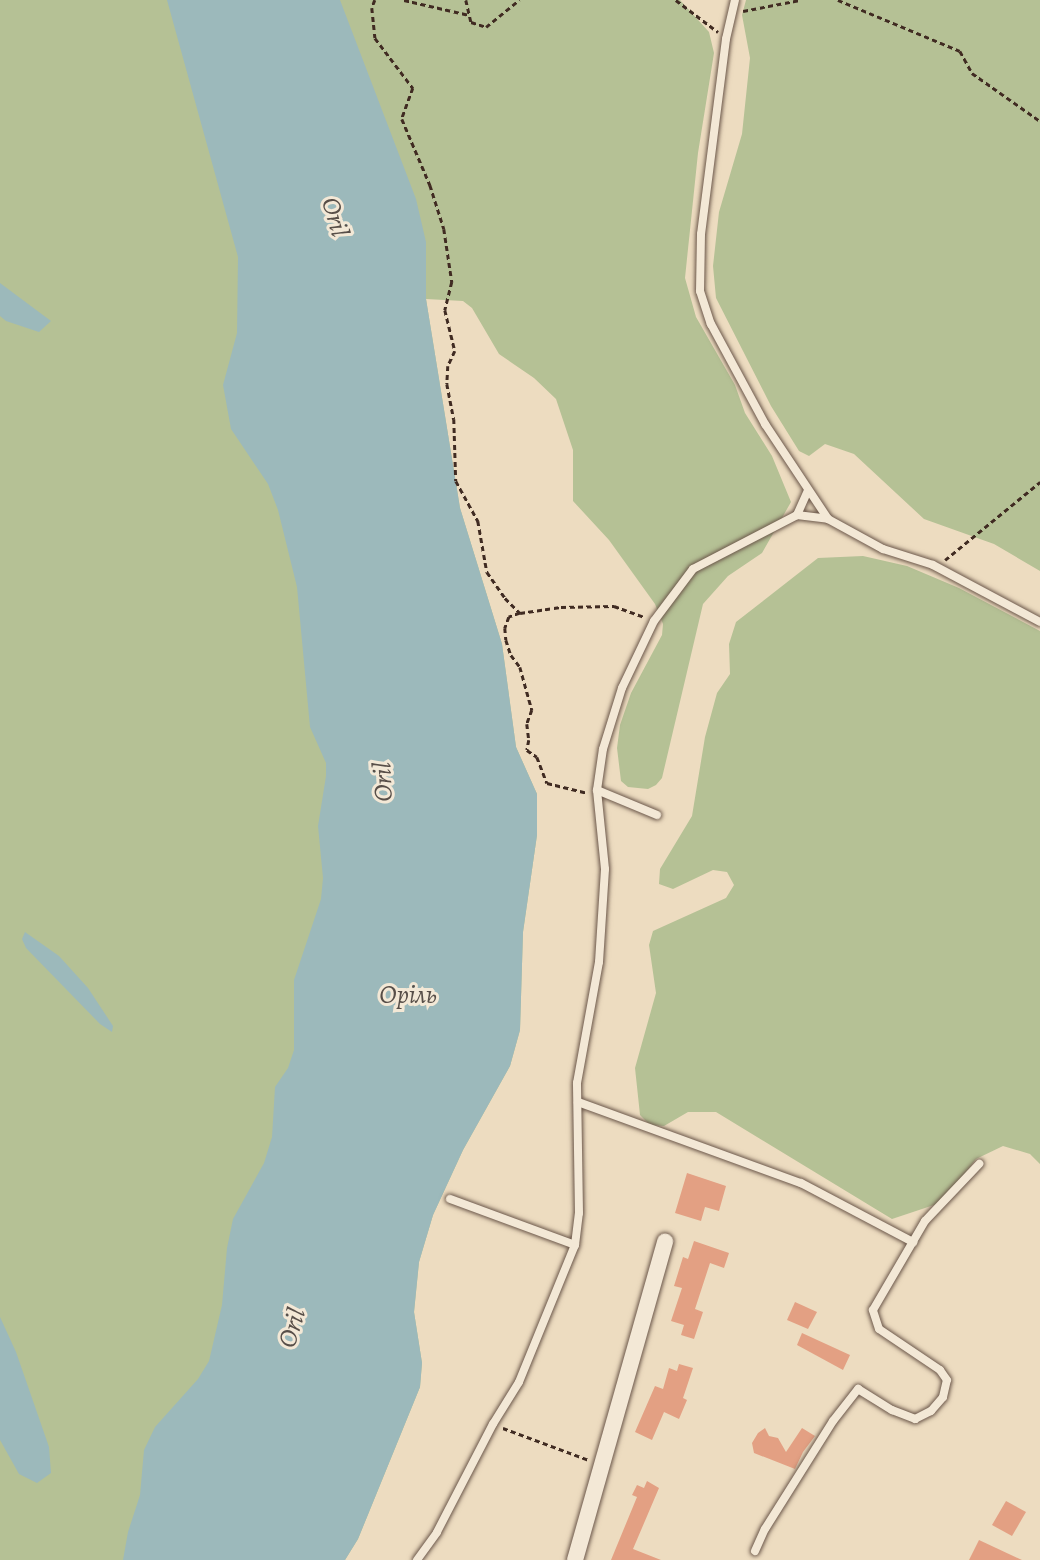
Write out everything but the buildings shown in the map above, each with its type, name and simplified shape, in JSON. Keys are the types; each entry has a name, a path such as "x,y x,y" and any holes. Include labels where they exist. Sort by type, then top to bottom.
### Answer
{"street":[{"path":"575,1560 665,1241"}],"lane":[{"path":"735,0 726,39 701,234 700,291 711,324 765,424 828,519"},
{"path":"797,515 808,490"},
{"path":"417,1560 437,1532 493,1424 519,1382 575,1245 579,1213 578,1083 599,962 605,869 597,793 603,749 622,688 654,621 693,569 797,515 828,519 883,549 933,565 1040,622"},
{"path":"597,793 657,815"},
{"path":"578,1102 801,1183 913,1242"},
{"path":"755,1551 765,1529 833,1421 858,1389 892,1410 915,1419 931,1411 943,1397 947,1380 940,1370 879,1329 873,1310 925,1221 979,1164"},
{"path":"450,1199 575,1245"}],"path":[{"path":"375,0 372,8 374,38 413,88 402,119 426,173 444,229 452,282 445,310 455,351 448,366 447,384 454,419 456,481 478,521 488,572 505,598 520,613"},
{"path":"404,0 469,15"},
{"path":"466,0 471,22 486,27 519,0"},
{"path":"676,0 726,39"},
{"path":"733,13 800,0"},
{"path":"838,0 960,51 972,73 1040,121"},
{"path":"933,565 947,559 1040,482"},
{"path":"597,793 547,783 537,757 527,750 527,724 532,710 520,667 511,655 506,640 505,628 509,617 562,607 614,606 654,621"},
{"path":"493,1424 561,1452 602,1464"}],"green space":[{"path":"0,0 680,0 709,32 714,53 698,153 685,278 696,317 735,385 745,413 772,456 791,502 762,553 728,576 703,604 662,778 648,789 628,787 621,781 617,748 620,725 631,693 662,635 663,624 655,604 609,540 573,501 573,450 556,399 534,378 499,354 472,308 463,301 426,299 460,508 502,644 516,747 537,794 537,835 523,932 520,1030 510,1066 463,1150 433,1215 419,1262 414,1312 422,1363 420,1387 358,1539 345,1560 0,1560"},
{"path":"746,0 1040,0 1040,571 994,544 924,519 854,454 825,444 809,456 799,451 771,406 716,298 713,266 719,212 742,134 750,58 742,15"},
{"path":"863,556 907,566 959,588 1040,631 1040,1164 1030,1154 1003,1146 976,1159 943,1202 892,1219 716,1112 688,1112 664,1126 650,1125 640,1115 635,1068 656,993 649,945 653,931 726,898 734,885 727,872 713,870 673,889 659,884 660,869 692,816 705,737 717,693 730,674 729,644 736,622 818,558"}],"water":[{"name":"Орiль","path":"167,0 340,0 416,199 426,242 426,299 460,508 502,644 516,747 537,794 537,835 523,932 520,1030 510,1066 463,1150 433,1215 419,1262 414,1312 422,1363 420,1387 358,1539 345,1560 123,1560 128,1532 140,1495 144,1450 155,1427 198,1379 209,1361 222,1305 227,1248 233,1219 264,1163 272,1137 275,1087 288,1068 294,1050 294,980 321,899 323,878 318,826 326,776 326,763 310,727 297,587 278,510 268,484 231,429 223,385 237,333 238,257"},
{"path":"0,283 51,321 39,332 6,321 0,316"},
{"path":"25,932 59,956 88,988 113,1026 112,1032 100,1024 26,948 22,939"},
{"path":"0,1317 16,1352 49,1447 51,1473 37,1483 19,1474 0,1440"}],"water label":[{"name":"Oril","path":"335,217"},
{"name":"Oril","path":"383,782"},
{"name":"Oril","path":"292,1328"}]}
